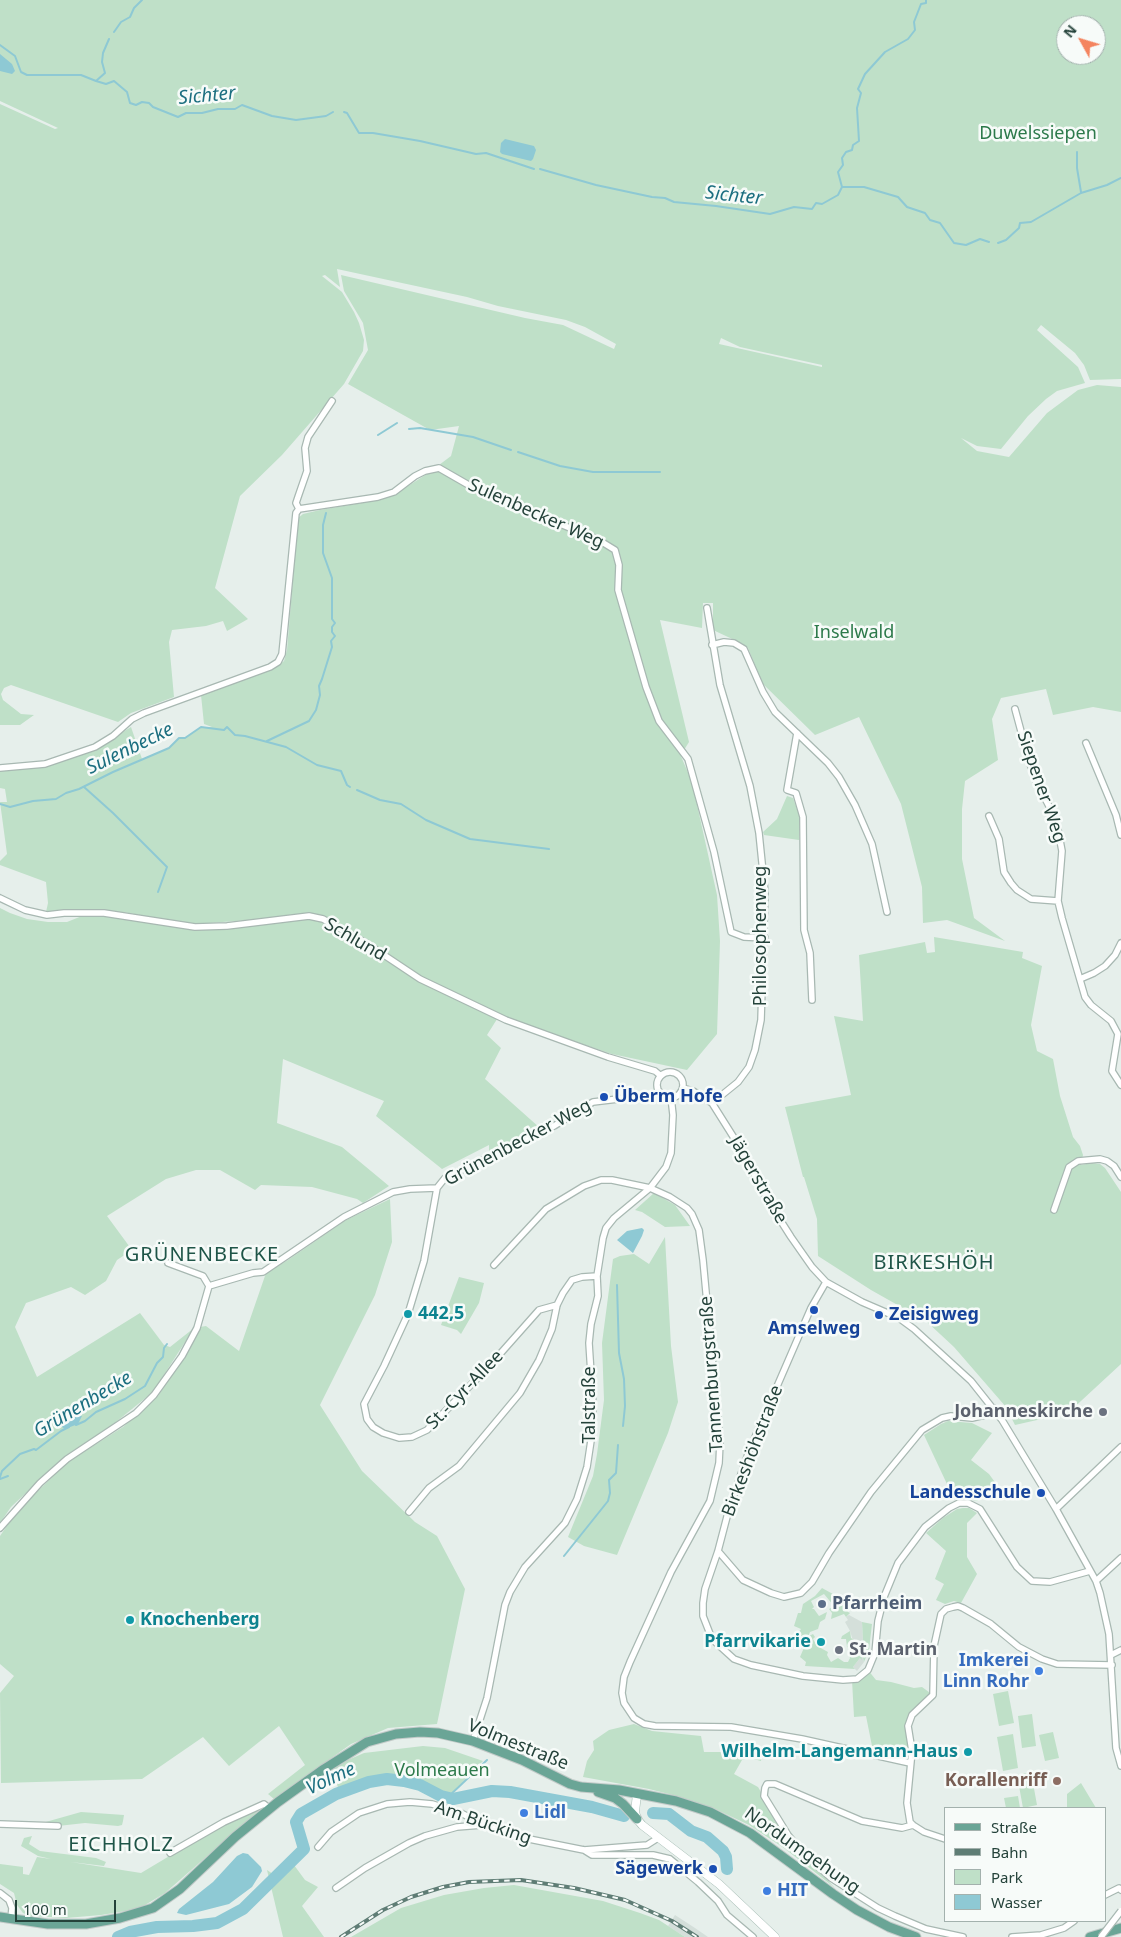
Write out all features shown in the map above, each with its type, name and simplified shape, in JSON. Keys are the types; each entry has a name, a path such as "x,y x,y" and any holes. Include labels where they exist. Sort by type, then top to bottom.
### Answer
{"main road":[{"name":"Volmestraße","path":"0,1917 48,1924 86,1924 139,1914 153,1908 180,1889 235,1838 270,1809 324,1769 367,1742 396,1734 438,1733 473,1741 522,1760 570,1784 637,1794"},
{"path":"581,1787 615,1798 623,1804 658,1838 719,1884 775,1937"},
{"path":"637,1794 635,1806 637,1819"},
{"name":"Nordumgehung","path":"637,1794 676,1801 710,1812 733,1823 764,1842 845,1902 884,1924 916,1937"},
{"path":"1090,1937 1121,1928"}],"street":[{"path":"0,768 45,764 95,747 113,736 132,719 144,713 270,667 278,662 282,654 296,513 299,510 296,503 307,472 305,448 308,437 332,401"},
{"name":"Sulenbecker Weg","path":"299,510 378,497 394,492 425,471 439,468 479,491 590,536 615,550 619,565 618,590 643,679 659,721 688,759 714,852 731,932 744,937 764,938"},
{"name":"Philosophenweg","path":"707,608 720,686 750,786 759,832 765,892 761,1020 755,1050 749,1066 738,1082 712,1103"},
{"path":"712,645 724,642 734,643 744,649 763,692 772,707 828,763 839,777 855,805 872,844 887,912"},
{"name":"Siepener Weg","path":"1015,709 1028,761 1051,810 1059,837 1062,851 1058,901 1080,978 1088,1001 1111,1021 1120,1034 1113,1059 1112,1071 1121,1085"},
{"path":"797,733 787,790 796,793 804,816 804,930 810,953 812,1000"},
{"path":"1086,744 1116,815 1121,835"},
{"path":"990,816 999,839 1004,872 1016,890 1031,899 1058,901"},
{"name":"Schlund","path":"0,898 25,910 47,915 104,913 195,927 227,926 309,916 323,919 360,939 420,979 506,1020 608,1057 655,1071 661,1076"},
{"path":"1080,978 1094,973 1105,966 1115,955 1121,943"},
{"path":"666,1072 677,1074 681,1078 683,1088 671,1098 666,1097 659,1091 657,1086 661,1076 666,1072"},
{"name":"Jägerstraße","path":"683,1088 694,1091 712,1103 741,1149 780,1220 808,1261 826,1282"},
{"name":"Grünenbecker Weg","path":"437,1188 445,1178 554,1126 593,1102 652,1095 659,1091"},
{"name":"Talstraße","path":"473,1741 487,1698 505,1605 510,1592 525,1567 565,1523 578,1499 587,1467 592,1434 593,1405 589,1343 591,1324 598,1296 597,1276 602,1238 606,1228 614,1218 650,1188 666,1167 671,1153 673,1115 671,1098"},
{"path":"1054,1210 1069,1167 1078,1161 1100,1159 1107,1161 1114,1166 1121,1177"},
{"name":"Tannenburgstraße","path":"494,1265 546,1209 584,1186 601,1180 650,1188 670,1197 687,1208 697,1221 699,1230 720,1442 719,1463 710,1501 671,1572 624,1678 622,1693 624,1703 634,1718 644,1724 655,1726 731,1726 802,1739 910,1764"},
{"path":"209,1286 263,1272 344,1217 393,1192 437,1188"},
{"name":"St.-Cyr-Allee","path":"437,1188 425,1254 409,1312 397,1340 364,1404 367,1419 372,1426 383,1433 399,1438 412,1437 427,1430 492,1363 539,1310 558,1305"},
{"path":"0,1528 34,1490 67,1459 136,1413 154,1395 182,1356 197,1328 209,1286 203,1276 168,1263"},
{"path":"409,1512 429,1488 459,1466 520,1392 539,1360 552,1329 558,1305 563,1293 572,1280 597,1276"},
{"path":"826,1282 862,1302 899,1318 959,1368 994,1408 1025,1457 1096,1580 1106,1615 1112,1664 1116,1748 1121,1766"},
{"name":"Birkeshöhstraße","path":"826,1282 811,1308 749,1451 705,1589 703,1616 712,1639 722,1650 742,1663 766,1669 803,1676 843,1680 857,1679 868,1670 872,1662 875,1653 878,1621 884,1597 898,1563 925,1527 949,1508 959,1503 968,1503 980,1509 1017,1567 1032,1581 1050,1582 1090,1571"},
{"path":"718,1551 743,1580 784,1597 801,1593 812,1582 829,1553 871,1492 922,1430 942,1418 950,1416 972,1418 985,1415 994,1408"},
{"path":"1056,1509 1121,1447"},
{"path":"1096,1580 1121,1558"},
{"path":"944,1839 924,1832 913,1825 910,1822 907,1802 912,1751 908,1726 918,1708 933,1695 935,1690 934,1646 941,1614 946,1609 958,1606 991,1624 1019,1647 1042,1659 1063,1665 1112,1664"},
{"path":"1111,1655 1121,1650"},
{"path":"913,1825 902,1828 862,1821 775,1784 768,1784 764,1788 764,1796 788,1835 802,1852 831,1878 895,1916 926,1929 963,1937"},
{"name":"Am Bücking","path":"318,1847 331,1832 352,1817 372,1808 410,1802 432,1804 461,1813 484,1825 514,1836 584,1850 648,1845 658,1838"},
{"path":"170,1853 224,1822 264,1804 270,1809"},
{"path":"0,1824 58,1826"},
{"path":"336,1888 399,1847 425,1836 457,1827 484,1825"},
{"path":"584,1850 592,1855 653,1855 670,1859 698,1882 718,1901 727,1915 753,1937"},
{"path":"1106,1894 1119,1888 1121,1890"},
{"path":"0,1893 9,1900 12,1908 12,1920"},
{"path":"1101,1937 1121,1911"},
{"path":"1012,1937 1041,1935 1064,1928 1073,1922"}],"shaded area":[{"path":"849,1615 862,1622 863,1640 860,1645 864,1662 857,1671 853,1667 860,1658 858,1646 855,1647 845,1622 848,1620 846,1617"},
{"path":"675,1915 708,1937 685,1937 668,1926"}],"green space":[{"path":"0,0 1121,0 1121,379 1090,380 1084,365 1075,353 1041,325 1037,330 1078,367 1085,383 1057,391 1046,399 1028,416 1001,449 977,446 961,438 977,451 1009,457 1047,413 1078,390 1097,385 1121,387 1121,712 1093,707 1053,715 1046,689 1001,698 992,719 998,760 965,781 962,809 962,859 974,918 1005,941 947,920 923,923 922,887 901,804 859,717 815,735 763,684 748,648 713,630 713,603 703,603 702,628 660,620 689,742 680,754 692,782 717,895 720,941 717,1034 687,1070 612,1054 499,1016 487,1035 501,1048 485,1079 540,1128 489,1153 489,1145 442,1169 376,1116 384,1101 283,1059 277,1123 342,1147 389,1186 363,1203 357,1199 312,1187 261,1185 255,1190 220,1170 196,1170 166,1179 107,1216 132,1250 117,1260 106,1281 85,1295 71,1287 26,1303 15,1327 37,1377 140,1313 164,1345 170,1347 194,1328 153,1392 111,1426 65,1456 11,1507 0,1523 0,908 27,919 48,922 67,922 87,914 195,928 309,918 331,925 409,975 492,1012 422,977 367,941 323,917 296,914 262,919 196,924 103,910 46,912 48,903 46,882 0,865 0,861 7,854 0,802 7,802 5,789 0,788 0,770 17,769 95,749 131,727 142,759 169,748 179,738 185,738 201,727 212,727 204,724 201,695 276,667 284,661 287,650 298,518 303,514 379,500 397,493 451,456 459,426 430,430 348,384 368,350 363,323 344,291 341,275 525,318 563,325 614,349 616,344 585,327 566,320 498,306 467,297 337,269 340,287 325,275 322,276 342,292 354,312 364,340 363,351 344,384 282,455 240,496 215,588 248,619 227,631 223,621 206,626 172,630 169,642 174,697 131,713 118,722 11,685 4,688 1,694 3,700 21,714 34,715 20,725 0,725 0,104 55,129 58,128 0,101","holes":["721,338 740,347 822,365 822,367 719,344"]},
{"path":"787,796 793,798 800,817 799,840 764,835 763,832 777,819"},
{"path":"934,937 1023,952 1022,958 1042,966 1031,1025 1037,1051 1053,1059 1060,1096 1073,1137 1080,1146 1083,1155 1081,1165 1100,1164 1105,1168 1121,1192 1121,1364 1068,1413 1015,1425 1006,1407 954,1347 926,1321 871,1290 818,1256 817,1219 803,1177 785,1107 851,1095 834,1016 863,1021 859,955 925,942 927,953 935,952"},
{"path":"654,1193 675,1205 690,1226 665,1227 642,1212 635,1210"},
{"path":"390,1199 392,1242 375,1295 320,1405 362,1471 415,1522 437,1536 465,1589 437,1724 388,1728 351,1744 274,1799 268,1794 305,1765 279,1726 229,1766 203,1737 142,1779 1,1783 0,1693 14,1676 0,1664 0,1536 17,1511 68,1462 123,1427 158,1396 182,1361 200,1327 206,1326 239,1351 266,1273 346,1220"},
{"path":"665,1237 671,1346 678,1402 668,1433 617,1555 584,1546 568,1537 593,1476 597,1454 604,1400 602,1343 613,1259 634,1254 649,1264"},
{"path":"459,1277 484,1283 479,1303 461,1334 457,1330 441,1325"},
{"path":"948,1421 972,1423 992,1433 971,1460 989,1474 997,1485 977,1501 964,1498 954,1499 924,1435"},
{"path":"969,1508 977,1513 967,1523 967,1557 977,1574 961,1603 954,1601 945,1604 936,1600 944,1584 935,1579 946,1551 926,1533 943,1518 957,1509"},
{"path":"822,1588 842,1599 850,1613 846,1617 844,1614 831,1619 832,1613 829,1609 834,1606 824,1594 811,1601 814,1607 812,1609 819,1616 827,1612 825,1619 820,1622 818,1629 810,1632 803,1649 792,1641 801,1629 794,1626 798,1613 801,1613 803,1604 815,1596"},
{"path":"862,1622 872,1624 869,1650 864,1662 860,1645 863,1640"},
{"path":"850,1631 851,1638 856,1641 855,1646 859,1646 862,1660 860,1658 853,1667 855,1669 805,1666 806,1662 800,1657 809,1636 813,1634 815,1637 813,1639 817,1646 828,1652 827,1655 831,1662 838,1658 848,1662 850,1658 848,1652 850,1649 847,1647 846,1639 841,1639 842,1636"},
{"path":"868,1670 876,1680 914,1688 922,1687 933,1695 910,1720 912,1751 905,1756 899,1757 899,1752 872,1746 866,1716 854,1717 852,1680"},
{"path":"1008,1691 1014,1723 999,1726 993,1694"},
{"path":"1032,1714 1036,1746 1022,1748 1018,1716"},
{"path":"634,1724 652,1731 701,1736 704,1752 762,1752 761,1761 750,1758 742,1760 734,1774 758,1787 789,1840 835,1888 784,1848 749,1825 713,1808 649,1789 583,1777 587,1761 594,1750 593,1741 609,1730"},
{"path":"1053,1732 1059,1758 1045,1761 1039,1735"},
{"path":"1013,1734 1018,1768 1003,1771 997,1737"},
{"name":"Volmeauen","path":"423,1746 445,1748 483,1761 447,1798 420,1785 387,1779 369,1782 340,1793 332,1770 348,1760 364,1753"},
{"path":"1031,1772 1037,1805 1023,1807 1017,1775"},
{"path":"1081,1783 1095,1807 1067,1807 1067,1794"},
{"path":"1018,1796 1020,1807 1006,1807 1004,1798"},
{"path":"263,1807 165,1893 145,1905 132,1910 66,1918 31,1916 23,1913 17,1905 14,1893 0,1884 0,1864 23,1867 23,1874 29,1875 37,1857 51,1859 38,1856 21,1846 24,1838 32,1836 29,1844 40,1851 96,1858 106,1862 104,1866 71,1862 141,1873 223,1824"},
{"path":"81,1812 124,1815 122,1825 118,1826 85,1823 58,1826 35,1825"},
{"path":"294,1865 305,1880 318,1887 302,1906 324,1937 283,1937 267,1870 279,1878"},
{"path":"514,1885 603,1901 659,1920 685,1937 351,1937 401,1908 444,1895"}],"water":[{"path":"0,54 12,64 15,71 12,74 0,71"},
{"path":"505,139 534,146 536,150 533,159 531,161 502,154 500,152 501,143"},
{"path":"642,1228 644,1230 642,1236 633,1253 617,1240 627,1231"},
{"path":"77,1414 82,1416 78,1424 65,1429 62,1427 59,1422 60,1419"},
{"path":"243,1853 248,1854 261,1867 262,1871 252,1887 229,1904 186,1915 177,1913 179,1909 213,1882 237,1856"}],"waterway":[{"name":"Sichter","path":"114,32 121,22 130,17 134,8 142,0"},
{"name":"Sichter","path":"540,169 596,185 665,198 674,202 770,214 794,207 812,209 816,203 822,204 838,195 842,187 838,172 843,165 842,158 859,141 857,108 861,93 858,89 865,74 885,52 908,39 915,30 914,22 921,4 926,3 926,0"},
{"name":"Sichter","path":"0,45 15,56 21,72 27,75 81,75 96,81 105,73 102,62 103,53 109,39"},
{"name":"Sichter","path":"96,81 106,84 114,81 127,92 130,103 136,105 142,102 149,103 153,107 178,117 186,113 235,109 242,105 272,116 296,120 326,116 333,112"},
{"name":"Sichter","path":"344,112 347,113 359,133 373,133 420,141 476,154 486,153 534,169"},
{"path":"1077,152 1077,168 1081,192"},
{"path":"998,243 1006,240 1019,228 1020,223 1031,222 1081,193 1107,185 1121,178"},
{"path":"843,187 864,187 898,197 907,207 925,213 930,220 940,223 954,243 966,245 980,239 989,242"},
{"name":"Sulenbecke","path":"378,435 397,423"},
{"name":"Sulenbecke","path":"409,429 420,428 473,437 511,450"},
{"name":"Sulenbecke","path":"518,452 560,466 593,472 660,472"},
{"name":"Sulenbecke","path":"267,741 309,721 316,710 320,695 319,686 332,647 331,641 335,636 332,632 332,627 335,623 332,619 332,578 323,553 323,525 326,513"},
{"name":"Sulenbecke","path":"0,804 10,807 33,801 56,799 169,748 179,738 185,738 201,727 224,730 227,727 235,735 286,747 317,765 341,771 347,785 350,787"},
{"path":"84,787 167,867 158,892"},
{"name":"Sulenbecke","path":"357,790 380,800 401,804 426,820 470,839 549,849"},
{"path":"617,1285 619,1353 624,1379 625,1406 623,1426"},
{"name":"Grünenbecke","path":"76,1425 145,1386 157,1363 163,1357 164,1348 167,1344"},
{"name":"Grünenbecke","path":"0,1477 2,1471 20,1454 36,1450 69,1427"},
{"path":"564,1556 608,1501 610,1493 609,1480 616,1473 618,1445"},
{"name":"Grünenbecke","path":"0,1479 8,1476"},
{"path":"447,1798 487,1760"},
{"name":"Volme","path":"118,1937 130,1932 157,1927 217,1923 243,1909 304,1849 296,1822 301,1814 336,1794 369,1782 387,1779 404,1781 420,1785 441,1796 453,1799 492,1791 510,1792 592,1807 624,1816"},
{"name":"Volme","path":"653,1813 669,1814 691,1831 707,1837 723,1851 726,1857 727,1869"}],"railway":[{"path":"341,1937 383,1910 411,1897 443,1887 469,1882 521,1880 574,1888 625,1900 672,1921 697,1937"}],"place":[{"name":"Überm Hofe","path":"604,1097"},
{"name":"Amselweg","path":"814,1310"},
{"name":"442,5","path":"408,1314"},
{"name":"Zeisigweg","path":"879,1315"},
{"name":"Johanneskirche","path":"1103,1412"},
{"name":"Landesschule","path":"1041,1493"},
{"name":"Pfarrheim","path":"822,1604"},
{"name":"Knochenberg","path":"130,1620"},
{"name":"Pfarrvikarie","path":"821,1642"},
{"name":"St. Martin","path":"839,1650"},
{"name":"Imkerei Linn Rohr","path":"1039,1671"},
{"name":"Wilhelm-Langemann-Haus","path":"968,1752"},
{"name":"Korallenriff","path":"1057,1781"},
{"name":"Lidl","path":"524,1813"},
{"name":"Sägewerk","path":"713,1869"},
{"name":"HIT","path":"767,1891"}],"district":[{"name":"GRÜNENBECKE","path":"202,1255"},
{"name":"BIRKESHÖH","path":"934,1263"},
{"name":"EICHHOLZ","path":"121,1845"}],"park label":[{"name":"Duwelssiepen","path":"1038,134"},
{"name":"Inselwald","path":"854,633"}]}
